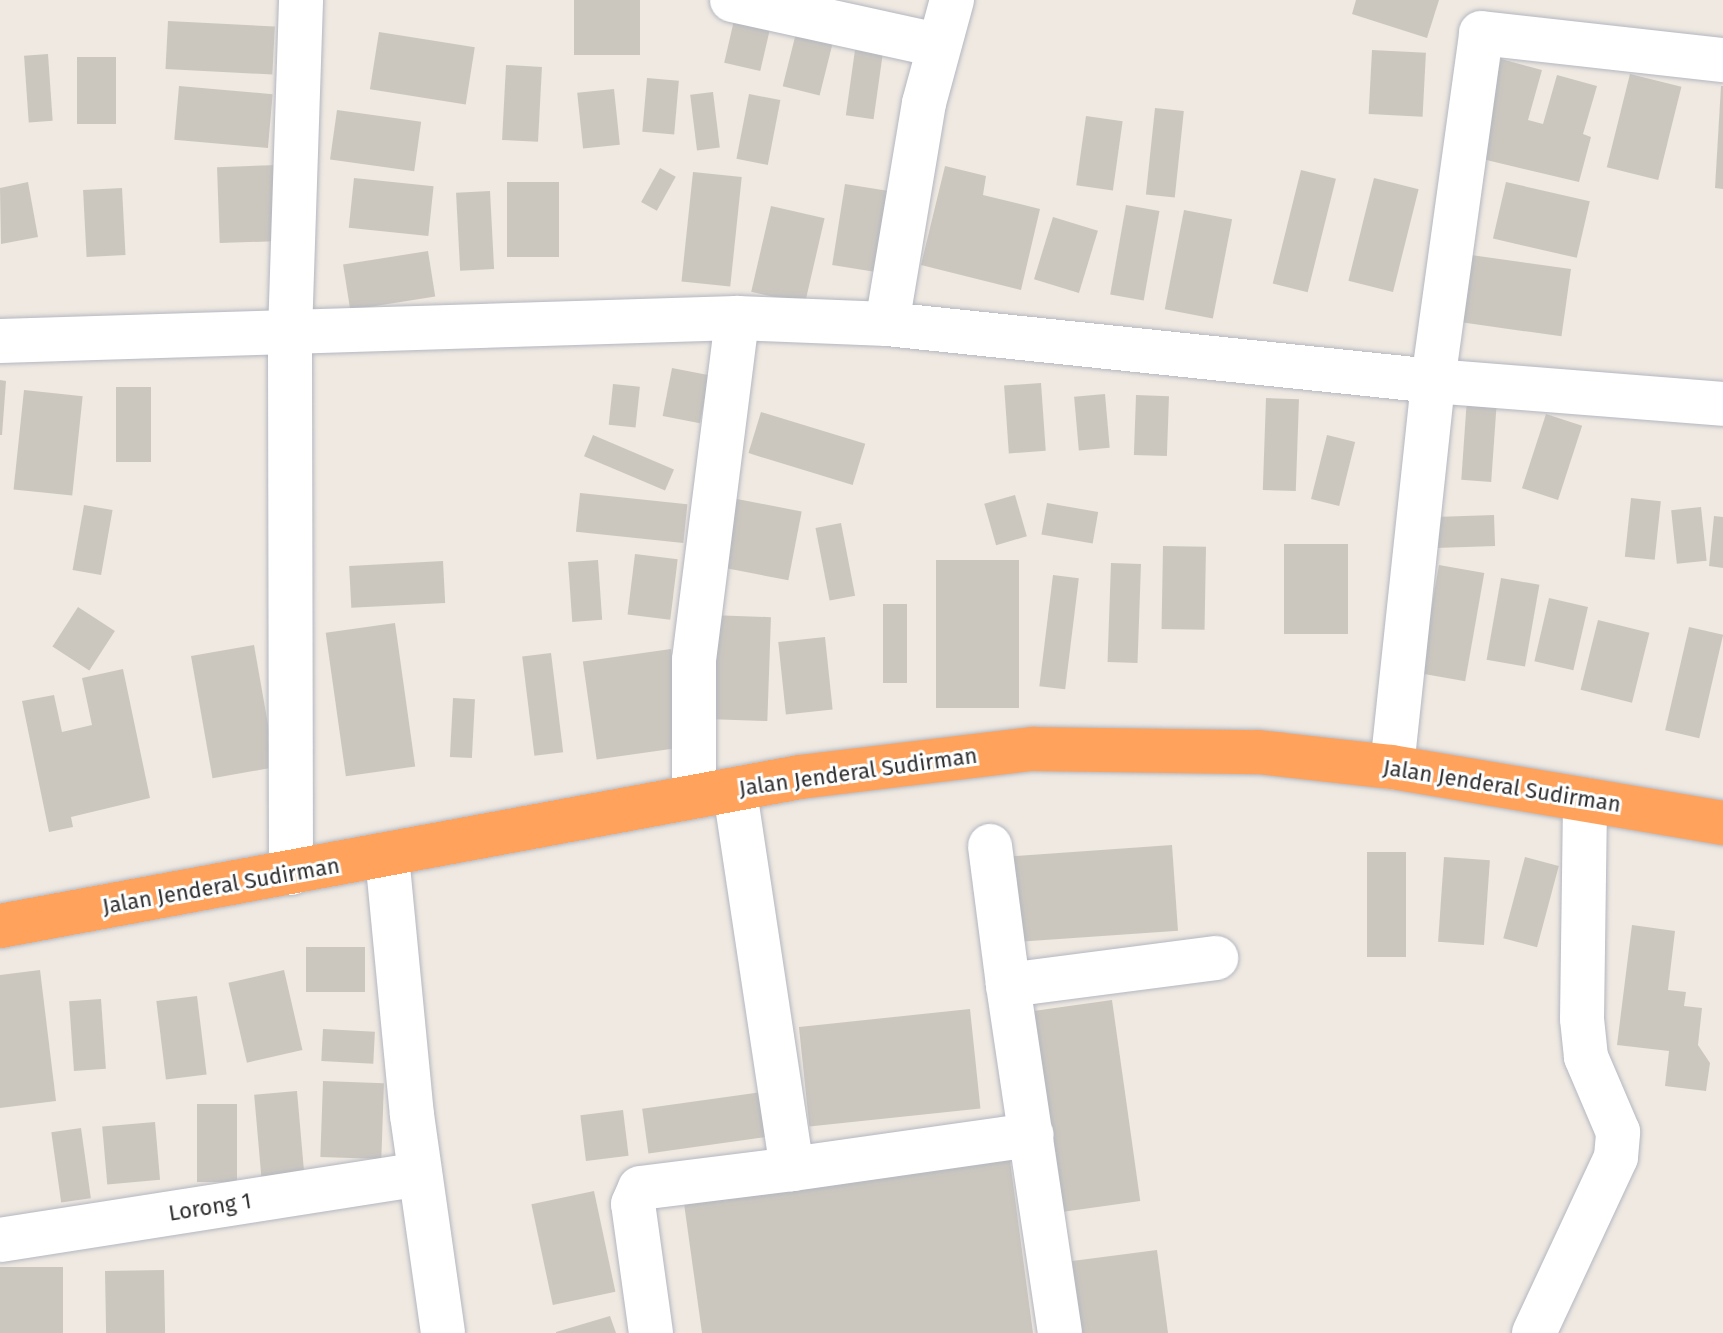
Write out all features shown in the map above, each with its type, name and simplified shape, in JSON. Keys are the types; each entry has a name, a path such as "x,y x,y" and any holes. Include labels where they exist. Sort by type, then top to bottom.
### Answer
{"highway":[{"name":"Jalan Jenderal Sudirman","path":"0,926 714,793 881,765 1033,749 1258,752 1392,767 1723,823"}],"street":[{"path":"291,873 290,333 301,0"},
{"path":"732,0 936,45"},
{"path":"887,324 936,45 952,0"},
{"path":"1392,767 1433,381 1482,17 1723,60"},
{"path":"737,318 694,660 714,793 792,1169"},
{"path":"0,341 737,318 887,324 1433,381 1723,404"},
{"path":"1534,1333 1616,1157 1618,1132 1586,1057 1582,1019 1585,800"},
{"path":"990,846 1060,1333"},
{"path":"387,856 420,1174 443,1333"},
{"path":"1008,985 1216,958"},
{"path":"651,1333 633,1204 640,1188 1032,1135"},
{"name":"Lorong 1","path":"0,1240 420,1174"}],"building":[{"path":"574,0 640,0 640,55 574,55"},
{"path":"1356,0 1439,0 1427,38 1352,14"},
{"path":"735,16 771,24 760,71 724,63"},
{"path":"168,21 275,27 272,75 165,69"},
{"path":"797,29 834,38 820,95 783,86"},
{"path":"379,32 475,47 466,104 370,89"},
{"path":"855,50 883,54 874,119 846,115"},
{"path":"1372,50 1426,53 1423,117 1369,114"},
{"path":"48,54 53,121 29,123 24,56"},
{"path":"77,57 116,57 116,124 77,124"},
{"path":"1501,59 1542,70 1528,120 1543,124 1557,75 1597,86 1583,134 1591,137 1579,182 1474,157"},
{"path":"506,65 542,67 538,142 502,140"},
{"path":"1630,74 1681,87 1658,180 1607,167"},
{"path":"647,78 679,81 674,135 642,132"},
{"path":"179,86 273,94 268,148 174,140"},
{"path":"1723,86 1723,189 1715,188"},
{"path":"614,89 620,145 583,149 577,93"},
{"path":"713,92 720,148 697,150 690,95"},
{"path":"749,94 780,100 768,165 736,159"},
{"path":"1155,108 1184,111 1175,198 1146,195"},
{"path":"337,110 421,122 414,171 330,160"},
{"path":"1086,116 1123,121 1113,190 1076,185"},
{"path":"278,165 281,241 220,243 217,167"},
{"path":"945,166 986,176 983,195 1040,209 1021,290 921,265"},
{"path":"660,168 676,177 657,211 641,202"},
{"path":"1301,170 1336,179 1308,292 1273,284"},
{"path":"693,172 742,177 730,287 682,281"},
{"path":"354,178 434,186 428,236 349,228"},
{"path":"1374,178 1419,189 1393,292 1348,281"},
{"path":"28,182 38,237 1,244 0,188"},
{"path":"507,182 559,182 559,257 507,257"},
{"path":"1506,182 1590,201 1577,258 1493,239"},
{"path":"845,184 893,192 881,273 832,265"},
{"path":"122,188 126,255 87,257 83,190"},
{"path":"490,191 494,269 460,271 456,193"},
{"path":"1126,205 1159,211 1144,301 1110,295"},
{"path":"771,206 825,218 805,304 751,292"},
{"path":"1184,210 1232,219 1213,318 1165,309"},
{"path":"1053,217 1098,231 1079,293 1034,279"},
{"path":"428,251 435,296 350,310 343,264"},
{"path":"1464,254 1571,269 1561,336 1455,321"},
{"path":"672,368 709,375 700,423 663,416"},
{"path":"0,380 6,381 2,435 0,435"},
{"path":"1041,383 1046,451 1009,453 1004,386"},
{"path":"613,384 640,387 636,428 609,425"},
{"path":"116,387 151,387 151,462 116,462"},
{"path":"24,390 83,396 72,496 14,489"},
{"path":"1105,394 1110,448 1079,450 1074,397"},
{"path":"1136,395 1169,396 1167,456 1134,455"},
{"path":"1266,398 1299,399 1296,491 1263,490"},
{"path":"1467,398 1497,400 1491,482 1461,480"},
{"path":"761,412 865,444 853,485 748,453"},
{"path":"1546,414 1582,426 1558,500 1522,488"},
{"path":"593,435 674,469 665,491 584,456"},
{"path":"1327,435 1355,442 1339,506 1311,499"},
{"path":"580,493 687,504 683,543 576,532"},
{"path":"1015,495 1027,536 996,545 984,504"},
{"path":"732,498 802,512 788,580 719,567"},
{"path":"1631,498 1661,501 1655,560 1625,557"},
{"path":"1047,503 1098,512 1093,544 1041,535"},
{"path":"84,505 113,510 101,575 73,570"},
{"path":"1701,507 1707,561 1677,564 1671,510"},
{"path":"1494,515 1495,546 1428,548 1427,517"},
{"path":"1714,516 1723,517 1723,568 1709,566"},
{"path":"841,523 855,596 830,601 815,528"},
{"path":"1284,544 1348,544 1348,634 1284,634"},
{"path":"1163,546 1206,547 1205,630 1162,629"},
{"path":"635,554 678,559 670,620 628,615"},
{"path":"598,560 602,620 572,622 568,562"},
{"path":"936,560 1019,560 1019,708 936,708"},
{"path":"443,561 445,603 351,608 349,566"},
{"path":"1111,563 1141,564 1138,663 1108,662"},
{"path":"1439,565 1484,573 1465,681 1420,673"},
{"path":"1053,575 1079,578 1065,689 1039,686"},
{"path":"1501,578 1539,585 1525,667 1487,660"},
{"path":"1549,598 1588,607 1573,670 1534,661"},
{"path":"883,604 907,604 907,683 883,683"},
{"path":"78,607 115,631 89,670 52,646"},
{"path":"710,615 771,617 767,721 706,719"},
{"path":"1598,620 1649,633 1632,703 1581,690"},
{"path":"395,623 415,767 346,776 326,633"},
{"path":"1689,627 1723,635 1699,738 1665,730"},
{"path":"825,637 833,710 786,715 778,642"},
{"path":"254,645 276,767 213,778 191,656"},
{"path":"671,649 685,747 597,759 583,661"},
{"path":"551,653 563,752 534,756 522,657"},
{"path":"123,669 150,798 71,817 73,827 49,832 22,701 54,695 62,732 92,725 82,678"},
{"path":"453,698 475,699 472,758 450,757"},
{"path":"1172,845 1178,931 1014,942 1008,856"},
{"path":"1367,852 1406,852 1406,957 1367,957"},
{"path":"1444,857 1490,860 1484,945 1438,942"},
{"path":"1525,857 1559,866 1537,947 1503,938"},
{"path":"1632,925 1675,931 1668,990 1686,992 1684,1006 1702,1008 1698,1045 1710,1063 1706,1091 1665,1086 1669,1051 1617,1045"},
{"path":"306,947 365,947 365,992 306,992"},
{"path":"40,970 56,1101 0,1108 0,975"},
{"path":"284,970 302,1050 247,1063 228,983"},
{"path":"197,996 207,1074 166,1079 156,1001"},
{"path":"101,999 106,1069 74,1071 69,1001"},
{"path":"1112,1000 1140,1201 1060,1212 1032,1011"},
{"path":"970,1009 980,1108 809,1126 799,1027"},
{"path":"323,1029 375,1032 373,1064 321,1061"},
{"path":"323,1081 384,1083 381,1159 320,1157"},
{"path":"297,1091 304,1173 261,1176 254,1095"},
{"path":"762,1092 768,1137 648,1153 642,1109"},
{"path":"197,1104 237,1104 237,1182 197,1182"},
{"path":"623,1110 629,1156 586,1161 580,1115"},
{"path":"155,1122 160,1180 107,1184 102,1127"},
{"path":"81,1128 91,1198 61,1202 51,1132"},
{"path":"1008,1146 1033,1333 702,1333 682,1189"},
{"path":"594,1191 615,1292 553,1305 531,1204"},
{"path":"1157,1250 1168,1333 1082,1333 1072,1261"},
{"path":"0,1267 63,1267 63,1333 0,1333"},
{"path":"164,1270 165,1333 106,1333 105,1271"},
{"path":"610,1316 616,1333 556,1333 556,1332"}]}
